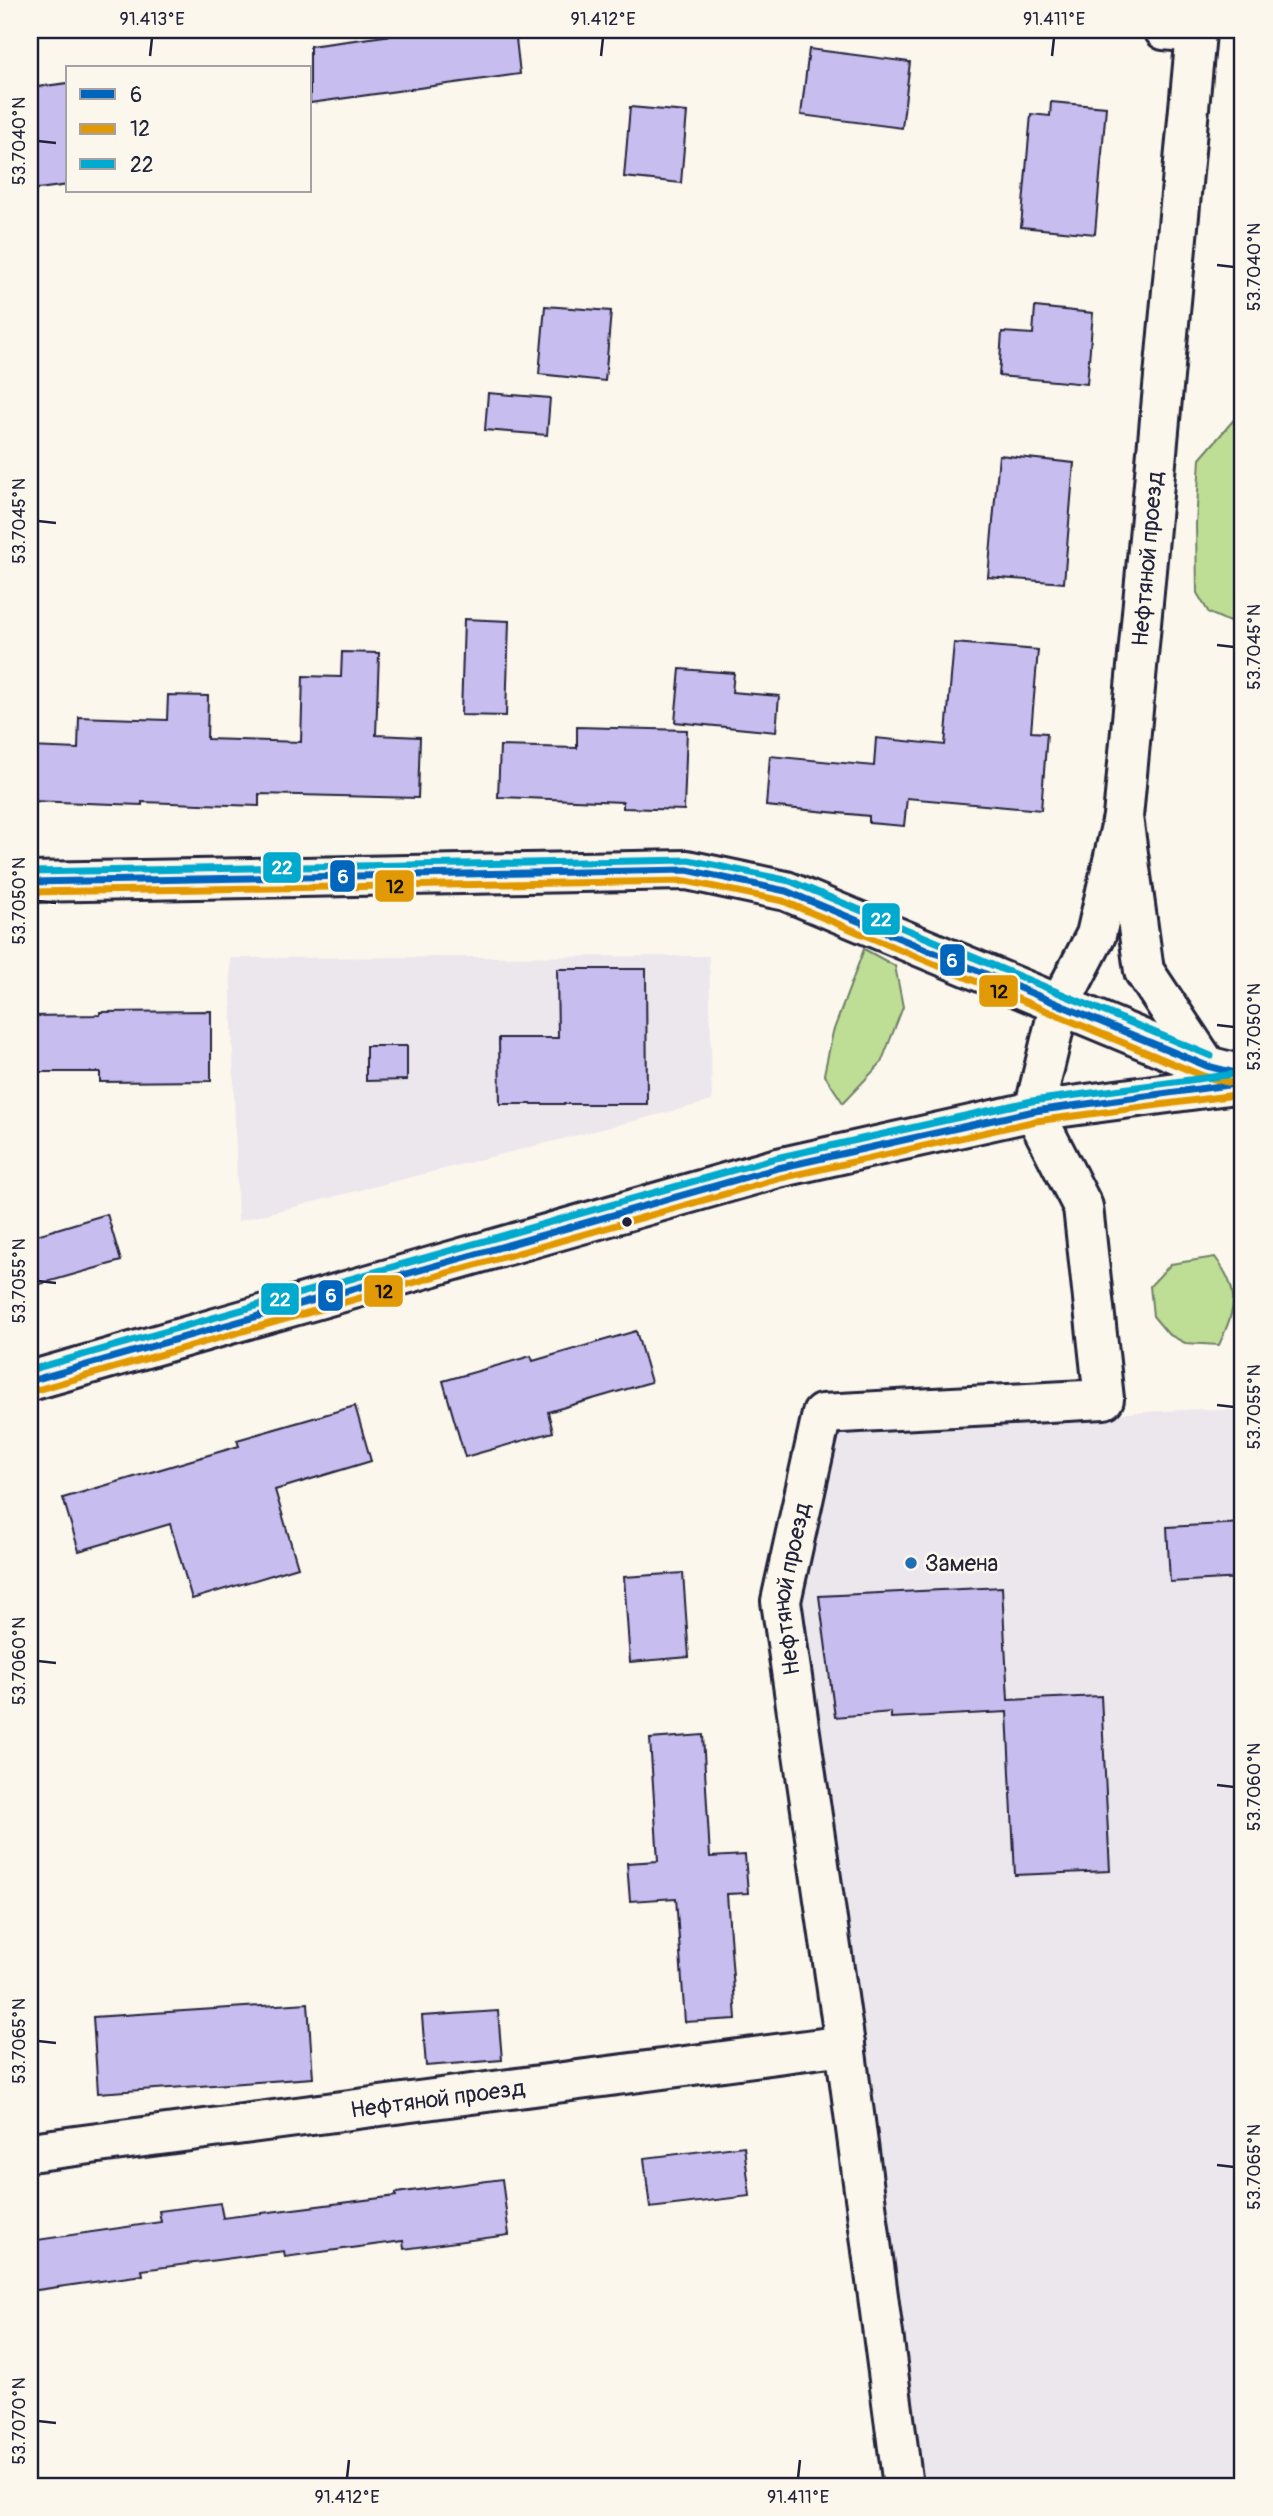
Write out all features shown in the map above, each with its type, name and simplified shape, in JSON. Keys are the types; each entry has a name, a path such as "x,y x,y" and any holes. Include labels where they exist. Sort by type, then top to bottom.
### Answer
{"street":[{"name":"Нефтяной проезд","path":"1184,31 1123,817 1144,971 1207,1066"},
{"path":"1034,1111 1059,1006 1096,935 1123,817"},
{"path":"30,882 687,870 786,891 1207,1066 1243,1075"},
{"path":"30,1381 778,1168 1034,1111 1243,1083"},
{"name":"Нефтяной проезд","path":"903,2486 845,2045 781,1601 822,1413 1104,1399 1083,1207 1034,1111"},
{"name":"Нефтяной проезд","path":"30,2152 845,2045"}],"shaded area":[{"path":"709,956 712,1101 238,1221 230,958"},
{"path":"1202,1409 1243,1411 1243,2486 926,2486 797,1601 832,1429"}],"green space":[{"path":"1243,409 1243,628 1209,613 1197,593 1196,524 1200,459"},
{"path":"864,949 895,966 903,1007 881,1063 843,1103 824,1074 833,1032"},
{"path":"1215,1257 1232,1290 1229,1320 1219,1345 1185,1343 1168,1334 1153,1316 1150,1286 1171,1264"}],"building":[{"path":"430,30 515,30 520,74 312,103 310,46"},
{"path":"809,49 910,62 902,128 801,115"},
{"path":"66,83 66,185 30,190 30,88"},
{"path":"1051,102 1106,107 1095,234 1021,227 1031,114 1050,116"},
{"path":"630,107 687,112 681,183 624,177"},
{"path":"545,306 611,311 605,381 539,374"},
{"path":"1035,307 1093,313 1087,384 999,376 1002,332 1033,334"},
{"path":"488,393 550,398 547,435 485,430"},
{"path":"999,455 1074,463 1064,583 988,577"},
{"path":"464,619 509,621 506,716 461,715"},
{"path":"954,643 1038,650 1031,732 1047,733 1041,810 907,798 904,826 869,823 869,816 766,806 770,756 874,766 876,738 945,745"},
{"path":"342,652 379,653 376,735 420,737 418,798 259,794 259,806 30,801 30,747 78,749 79,717 167,720 168,695 208,696 207,739 301,742 303,676 341,677"},
{"path":"680,669 734,673 732,692 779,696 776,732 675,722"},
{"path":"577,727 687,730 684,810 623,808 623,802 498,797 500,746 577,748"},
{"path":"557,969 646,969 647,1104 500,1104 499,1038 558,1038"},
{"path":"211,1011 211,1081 100,1082 100,1072 30,1072 30,1016"},
{"path":"366,1046 407,1046 407,1080 366,1081"},
{"path":"107,1214 121,1261 30,1287 30,1237"},
{"path":"636,1331 651,1382 548,1412 553,1432 465,1457 443,1381 531,1356 533,1361"},
{"path":"355,1406 371,1461 275,1490 298,1567 192,1599 170,1524 79,1551 63,1498 239,1446 237,1440"},
{"path":"1243,1523 1243,1578 1170,1582 1167,1527"},
{"path":"683,1573 689,1657 630,1662 624,1577"},
{"path":"1002,1587 1008,1700 1101,1696 1110,1871 1015,1875 1007,1712 891,1718 891,1712 835,1717 819,1596"},
{"path":"703,1735 710,1857 745,1855 748,1893 727,1894 736,2019 685,2022 676,1898 630,1901 627,1863 658,1861 650,1739"},
{"path":"308,2003 313,2078 98,2093 93,2017"},
{"path":"498,2011 502,2060 426,2066 422,2016"},
{"path":"744,2146 750,2196 650,2208 644,2158"},
{"path":"502,2179 509,2235 404,2249 403,2241 285,2257 284,2251 142,2270 143,2275 30,2291 30,2241 161,2222 159,2211 220,2203 223,2218 396,2196 396,2193"}],"transit line":[{"name":"22","path":"30,872 689,860 790,881 1211,1056"},
{"name":"6","path":"30,882 687,870 786,891 1207,1066 1243,1075"},
{"name":"12","path":"30,892 686,881 783,901 1203,1076 1240,1085"},
{"name":"22","path":"30,1370 776,1158 1032,1101 1242,1073"},
{"name":"6","path":"30,1381 778,1168 1034,1111 1243,1083"},
{"name":"12","path":"33,1391 781,1178 1036,1121 1243,1094"}],"place":[{"name":"Замена","path":"911,1563"}]}
